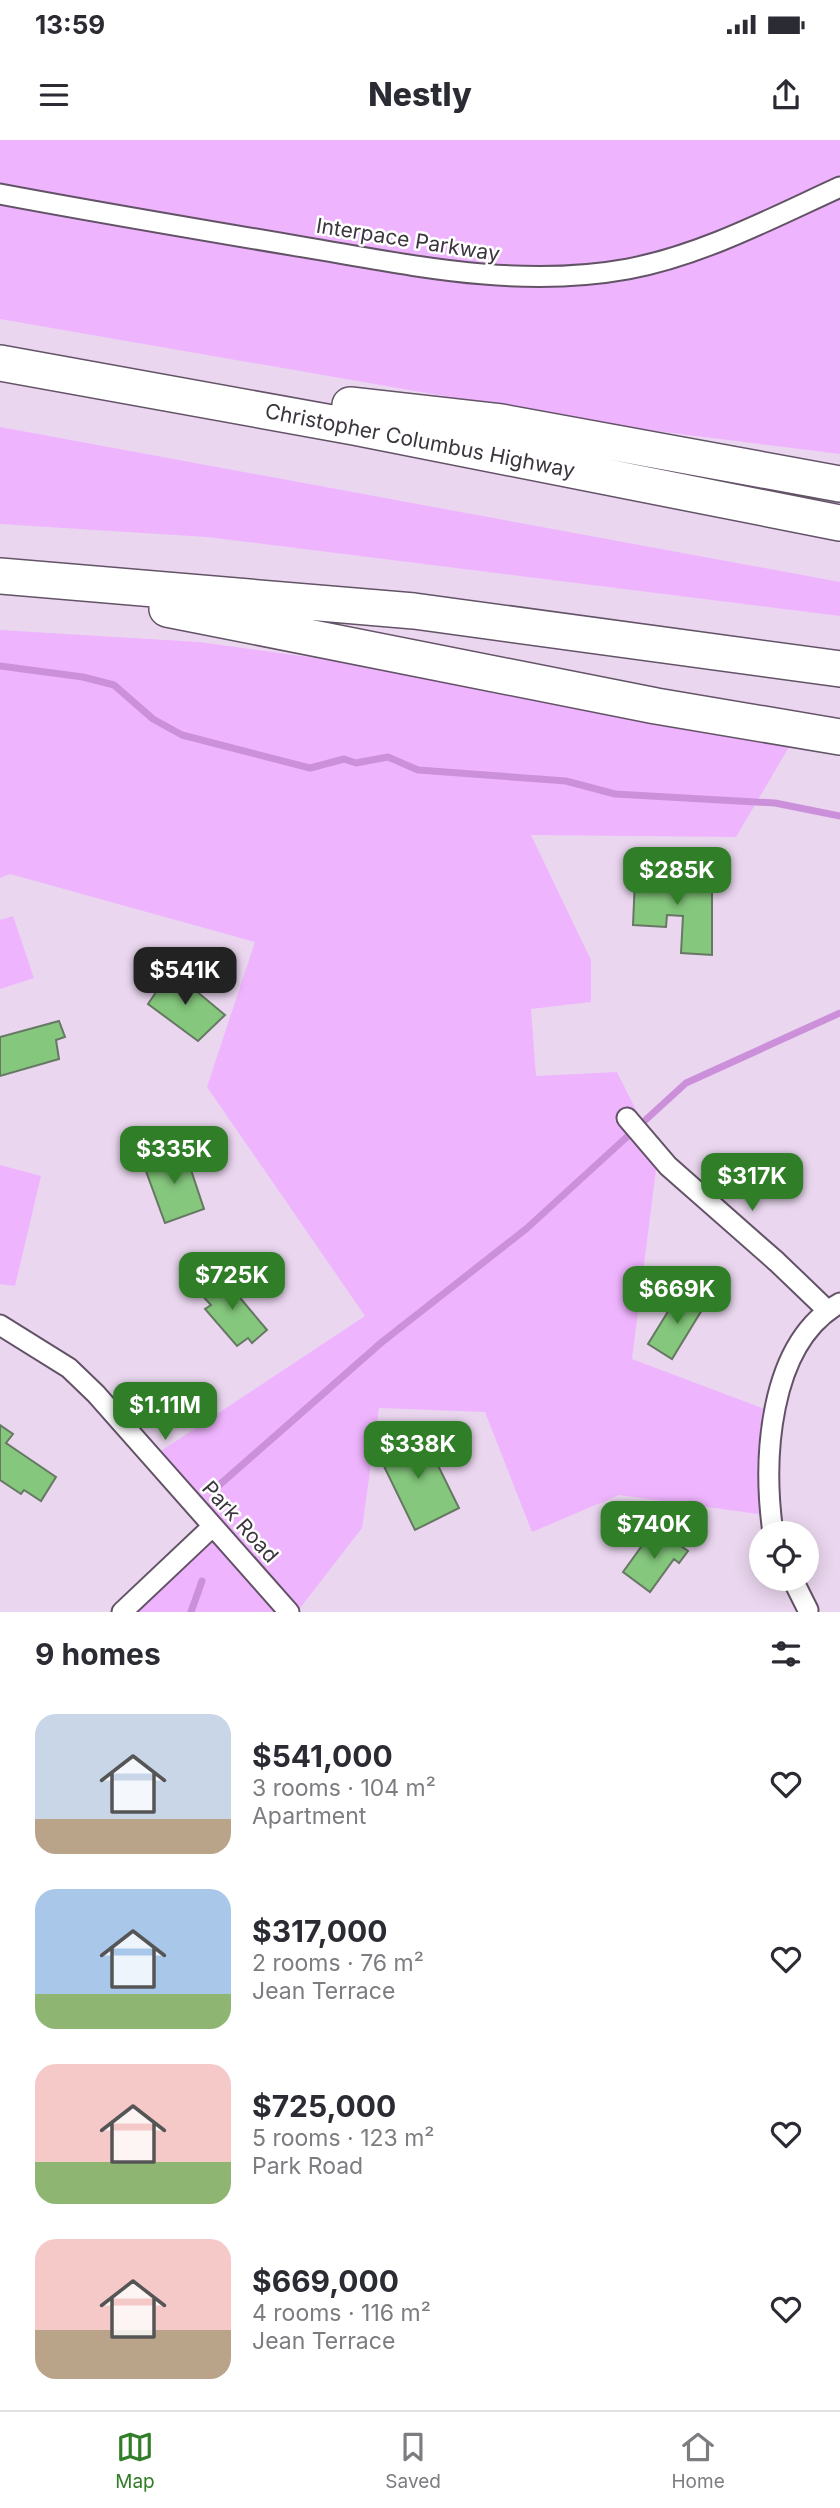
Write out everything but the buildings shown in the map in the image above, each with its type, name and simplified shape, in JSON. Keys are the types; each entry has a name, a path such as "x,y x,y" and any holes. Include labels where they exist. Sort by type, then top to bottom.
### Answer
{"highway":[{"path":"5,364 501,422 840,484"},
{"name":"Christopher Columbus Highway","path":"5,364 354,427 840,523"},
{"path":"8,576 414,611 840,669"},
{"path":"8,576 642,704 840,737"}],"street":[{"name":"Interpace Parkway","path":"0,194 464,274 545,278 628,269 670,257 733,236 840,187"},
{"path":"627,1118 668,1166 777,1262 834,1307 794,1354 773,1414 769,1450 772,1521"},
{"name":"Park Road","path":"0,1325 69,1368 96,1394 289,1612"},
{"path":"122,1612 212,1527"},
{"path":"799,1591 810,1611"}],"shaded area":[{"path":"0,140 840,140 840,454 616,426 0,319"},
{"path":"0,427 840,582 840,616 207,537 0,524"},
{"path":"0,630 199,642 802,725 736,837 531,835 591,960 591,1002 531,1009 536,1076 617,1072 658,1154 632,1359 775,1413 780,1517 619,1495 532,1532 485,1412 379,1408 362,1528 297,1612 124,1612 216,1531 155,1455 365,1316 207,1087 255,942 10,874 0,878"},
{"path":"13,916 34,978 0,989 0,920"},
{"path":"0,1165 41,1176 15,1286 0,1284"}],"waterway":[{"path":"0,666 83,677 114,685 153,719 182,735 310,768 344,759 356,763 388,757 418,770 566,781 615,794 775,803 840,816"},
{"path":"217,1487 382,1342 526,1229 686,1083 840,1013"},
{"path":"191,1612 202,1581"}]}
